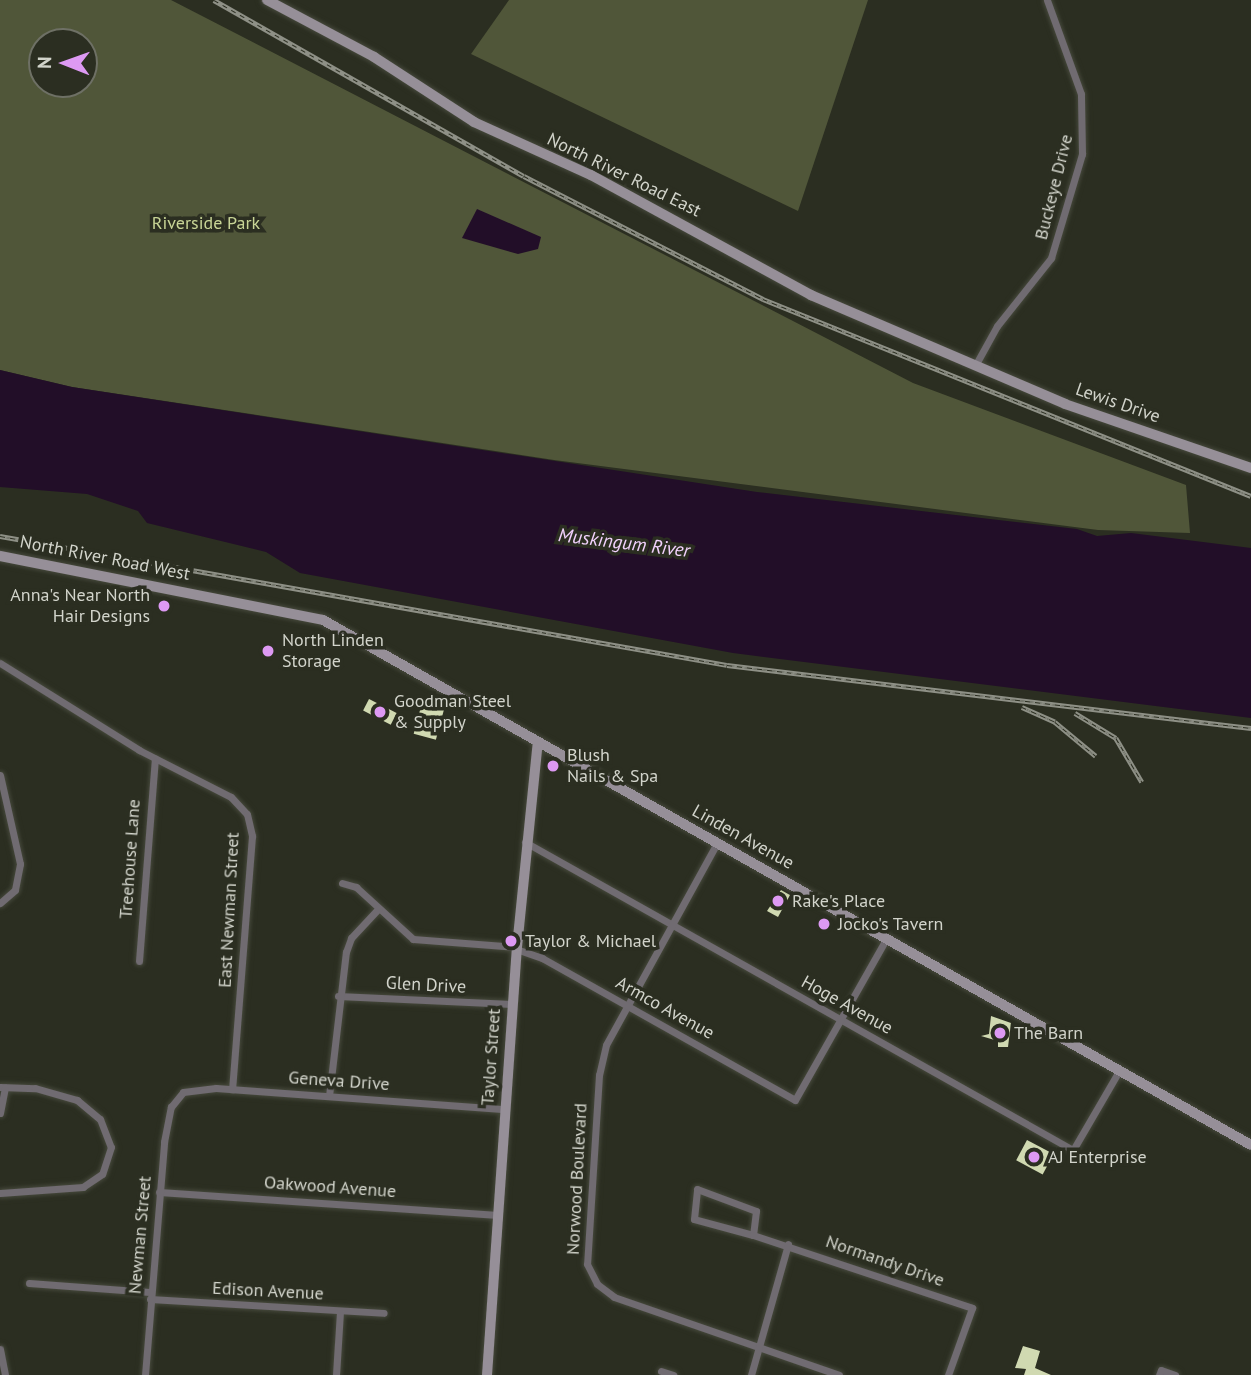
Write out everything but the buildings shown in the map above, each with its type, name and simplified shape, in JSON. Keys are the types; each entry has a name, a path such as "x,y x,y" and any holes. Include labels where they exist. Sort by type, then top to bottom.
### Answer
{"street":[{"name":"North River Road East","path":"267,0 374,57 490,131 602,180 811,295 976,364"},
{"name":"Buckeye Drive","path":"976,364 997,326 1051,258 1082,154 1082,94 1047,0"},
{"name":"Lewis Drive","path":"976,364 1075,408 1251,468"},
{"name":"North River Road West","path":"0,555 204,594"},
{"name":"Linden Avenue","path":"204,594 323,620 1251,1145"},
{"name":"East Newman Street","path":"0,663 155,759 231,797 250,822 232,1089"},
{"name":"Taylor Street","path":"487,1375 525,842 538,742"},
{"name":"Treehouse Lane","path":"139,961 155,759"},
{"path":"0,775 20,864 15,890 0,903"},
{"name":"Hoge Avenue","path":"525,842 1073,1150 1119,1070"},
{"name":"Norwood Boulevard","path":"717,843 626,1004 606,1045 599,1075 587,1250 592,1276 614,1297 839,1375"},
{"path":"342,883 356,887 413,939 517,948"},
{"path":"329,1096 338,996 349,942 378,909"},
{"path":"841,1020 886,939"},
{"name":"Armco Avenue","path":"517,948 626,1004 795,1100 841,1020"},
{"name":"Glen Drive","path":"338,996 512,1004"},
{"path":"0,1113 3,1087 35,1088 77,1100 107,1129 110,1156 102,1174 83,1187 0,1193"},
{"name":"Geneva Drive","path":"175,1099 192,1088 232,1089 505,1109"},
{"name":"Newman Street","path":"145,1375 159,1192 175,1099"},
{"name":"Normandy Drive","path":"752,1235 756,1211 697,1189 694,1219 752,1235 788,1244 972,1308 948,1375"},
{"name":"Oakwood Avenue","path":"159,1192 498,1215"},
{"path":"751,1375 788,1244"},
{"name":"Edison Avenue","path":"29,1283 150,1296 384,1313"},
{"path":"336,1375 340,1311"},
{"path":"0,1349 5,1375"},
{"path":"661,1371 673,1375"},
{"path":"1160,1373 1175,1375"}],"green space":[{"name":"Riverside Park","path":"0,0 171,0 913,383 1186,485 1190,533 1098,530 554,460 72,387 0,370"},
{"path":"509,0 868,0 798,211 471,54"}],"water":[{"path":"477,209 541,237 538,249 518,254 462,238"},
{"name":"Muskingum River","path":"0,370 72,387 757,492 1077,529 1097,536 1131,533 1251,548 1251,718 733,653 300,573 266,552 147,523 138,511 87,494 0,487"}],"railway":[{"path":"214,0 524,176 763,299 1251,496"},
{"path":"0,536 727,665 1251,728"},
{"path":"1022,707 1055,722 1096,756"},
{"path":"1075,713 1116,738 1142,782"}],"place":[{"name":"Anna's Near North Hair Designs","path":"164,606"},
{"name":"North Linden Storage","path":"268,651"},
{"name":"Goodman Steel & Supply","path":"380,712"},
{"name":"Blush Nails & Spa","path":"553,766"},
{"name":"Rake's Place","path":"778,901"},
{"name":"Jocko's Tavern","path":"824,924"},
{"name":"Taylor & Michael","path":"511,941"},
{"name":"The Barn","path":"1000,1033"},
{"name":"AJ Enterprise","path":"1034,1157"}]}
